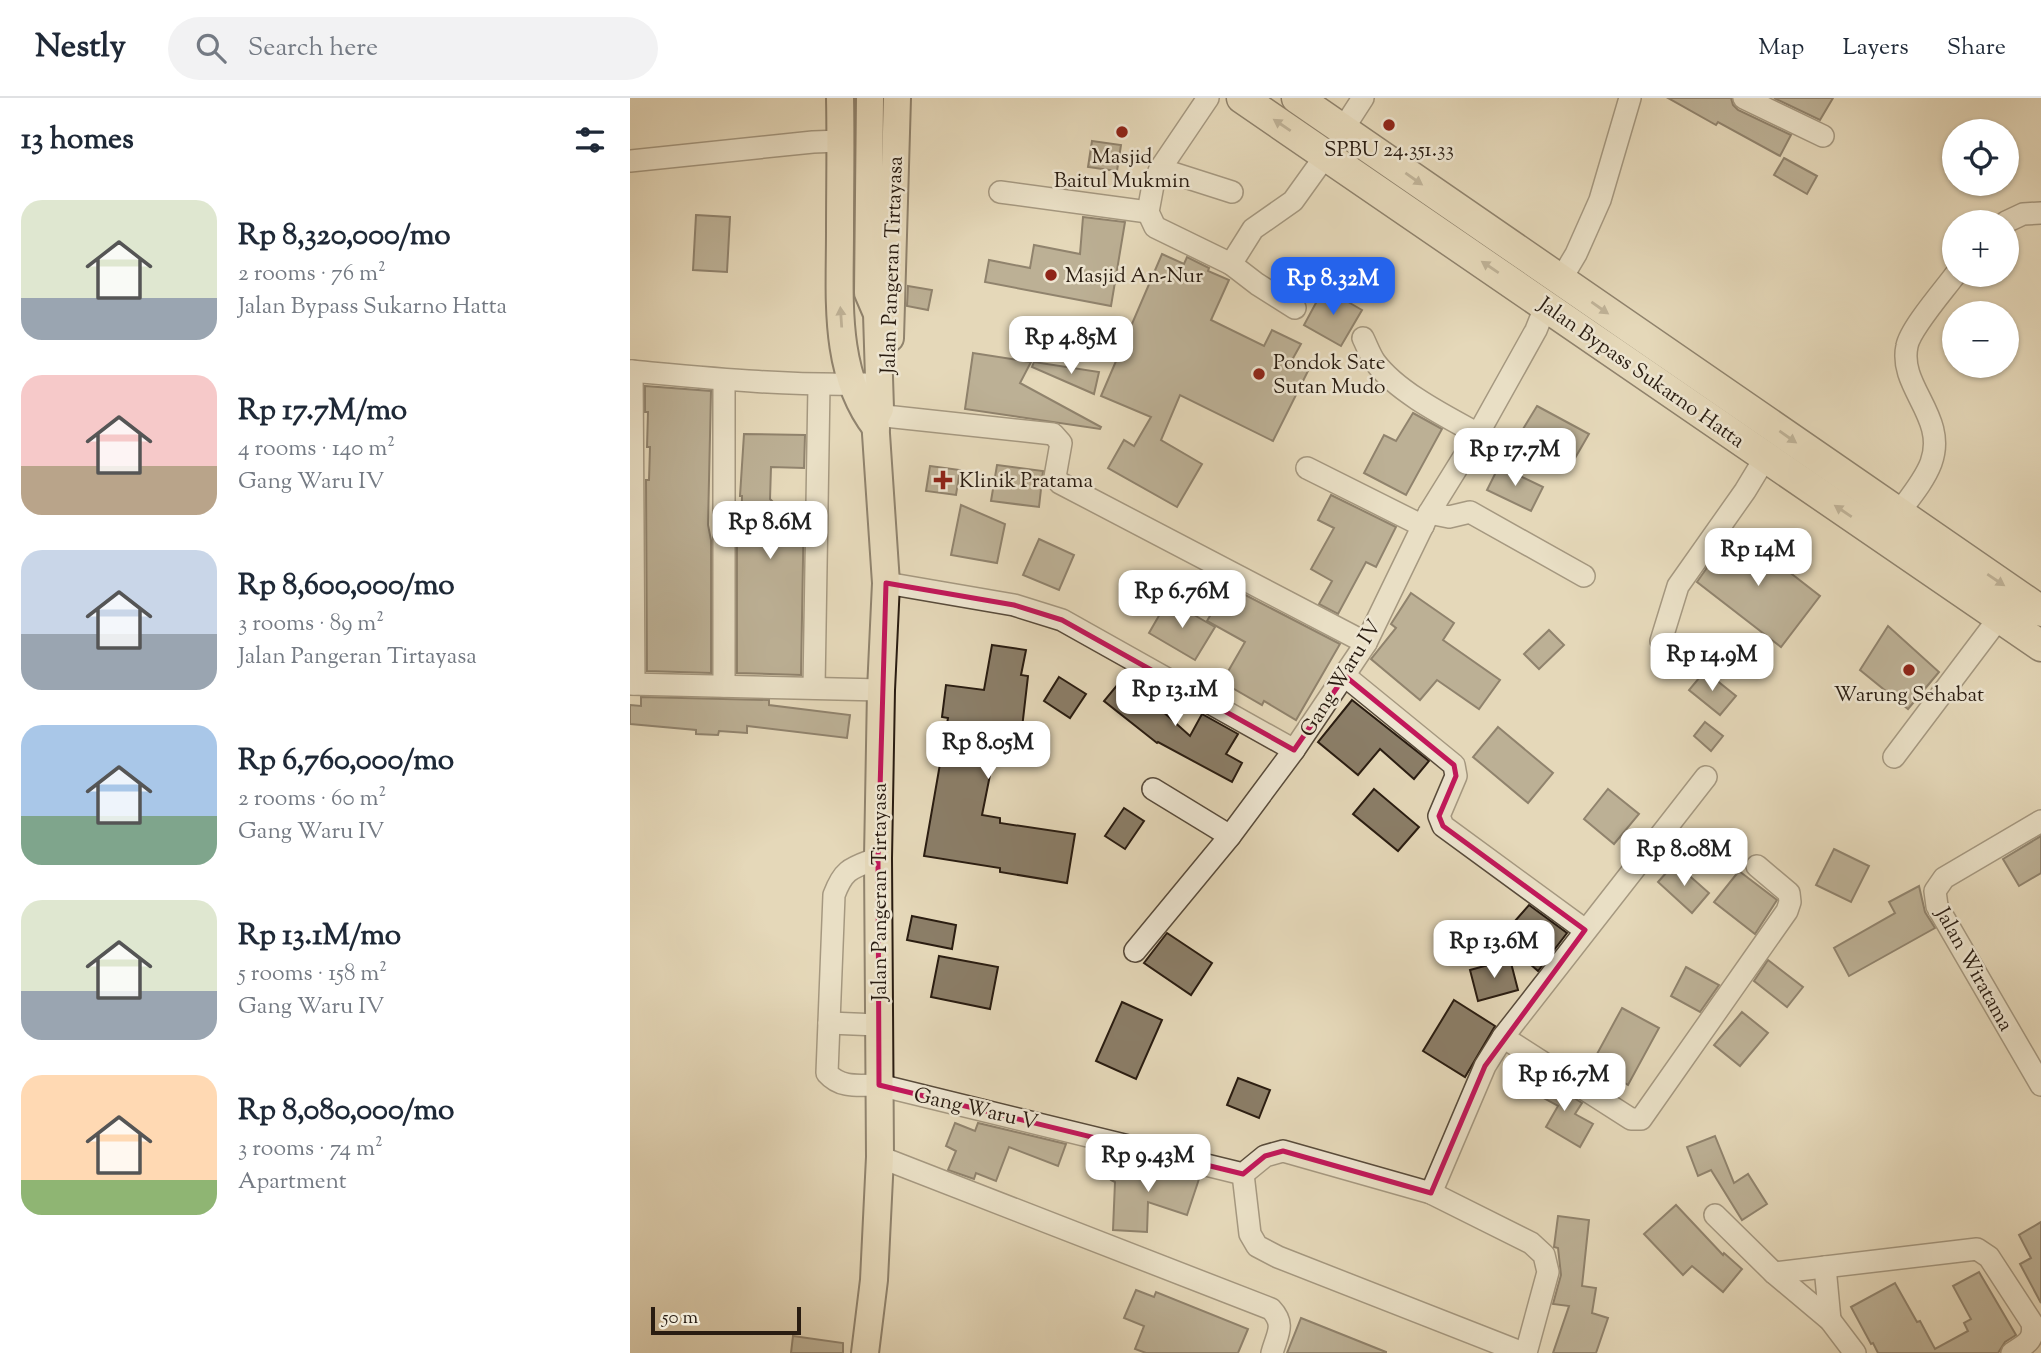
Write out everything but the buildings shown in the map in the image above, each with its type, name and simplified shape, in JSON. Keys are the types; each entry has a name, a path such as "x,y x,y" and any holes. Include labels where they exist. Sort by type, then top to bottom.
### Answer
{"highway":[{"name":"Jalan Bypass Sukarno Hatta","path":"1242,98 1326,155 1553,293 1898,513 2041,611"},
{"name":"Jalan Bypass Sukarno Hatta","path":"1297,98 1343,129 1765,458 2041,646"},
{"path":"1937,575 1953,551"}],"main road":[{"name":"Jalan Pangeran Tirtayasa","path":"840,98 840,316 864,413 878,423"},
{"name":"Jalan Pangeran Tirtayasa","path":"858,384 860,312 868,293 870,98"},
{"name":"Jalan Pangeran Tirtayasa","path":"864,1353 874,1280 880,1157 878,858 886,583 878,423 892,307 897,98"},
{"name":"Jalan Pangeran Tirtayasa","path":"868,293 877,314 880,409 878,423"}],"street":[{"path":"1208,98 1160,169 1153,185 1148,212 1155,227 1231,264 1256,285 1295,307"},
{"path":"1343,129 1363,98"},
{"name":"Gang Waru IV","path":"1135,951 1230,835 1294,750 1366,643 1426,520 1478,434 1576,254 1600,201 1630,98"},
{"path":"1744,98 1823,136"},
{"path":"630,161 841,141"},
{"path":"1231,264 1253,229 1293,201 1326,155"},
{"path":"1160,169 1232,192"},
{"path":"1000,192 1148,212"},
{"path":"2019,216 2041,213"},
{"path":"1882,538 1931,464 1935,444 1932,421 1904,363 1907,342 1946,287"},
{"path":"1363,338 1375,362 1390,378 1436,411 1478,434"},
{"path":"858,384 819,385 724,380 631,371 632,684 881,690"},
{"path":"724,380 724,686"},
{"path":"814,688 819,385"},
{"path":"878,423 1053,434 1061,443 1055,477 1060,483 1366,643"},
{"path":"1661,641 1678,586 1765,458"},
{"path":"1307,468 1426,520 1470,512 1584,576"},
{"path":"886,583 1014,605 1062,620 1294,750"},
{"path":"1894,757 1999,618"},
{"path":"1345,676 1454,765 1456,776 1439,816 1443,826 1585,930"},
{"path":"1431,1193 1485,1066 1503,1037 1706,777"},
{"path":"1153,789 1230,835"},
{"name":"Jalan Wiratama","path":"2041,821 1944,878 1935,891 1937,906 2041,1085"},
{"path":"878,858 848,869 840,878 834,895 829,1023 878,1025"},
{"path":"1503,1037 1631,1119 1641,1119 1787,911 1789,893 1757,866"},
{"name":"Gang Waru V","path":"829,1023 827,1073 843,1085 880,1085 1243,1174"},
{"path":"1283,1151 1431,1193 1531,1243 1544,1255 1548,1272 1525,1353 1256,1246 1250,1234 1243,1174 1265,1156 1283,1151"},
{"path":"880,1157 1271,1309 1279,1317 1280,1325 1272,1353"},
{"path":"1715,1215 1774,1273 1830,1320 1855,1353"},
{"path":"1774,1273 1977,1250 1989,1256 2032,1323 2034,1333 2031,1341 2012,1353"},
{"path":"1825,1267 1830,1320"}],"highlighted area":[{"path":"886,583 1014,605 1062,620 1294,750 1345,676 1454,765 1456,776 1439,816 1443,826 1585,930 1485,1066 1431,1193 1283,1151 1265,1156 1243,1174 879,1085 878,858"}],"place":[{"name":"SPBU 24.351.33","path":"1389,125"},
{"name":"Masjid Baitul Mukmin","path":"1122,132"},
{"name":"Masjid An-Nur","path":"1051,275"},
{"name":"Pondok Sate Sutan Mudo","path":"1259,374"},
{"name":"Klinik Pratama","path":"943,480"},
{"name":"Warung Sehabat","path":"1909,670"}]}
